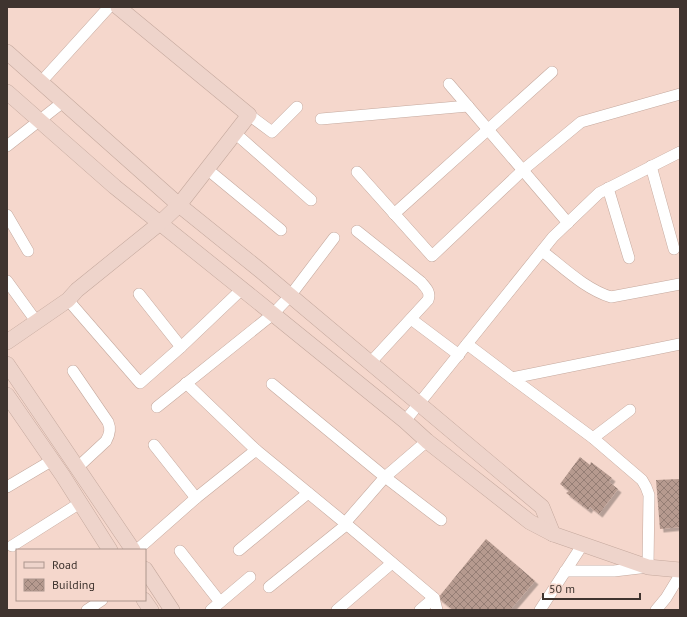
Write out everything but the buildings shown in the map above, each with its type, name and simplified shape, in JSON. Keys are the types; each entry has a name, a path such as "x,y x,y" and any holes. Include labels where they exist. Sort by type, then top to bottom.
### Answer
{"street":[{"path":"41,82 109,7"},
{"path":"118,7 249,115 272,132 296,107"},
{"path":"7,52 179,205 261,271 542,507 553,534"},
{"path":"394,214 552,72"},
{"path":"449,84 568,222"},
{"path":"7,92 115,187 405,421 427,441 530,522 553,534 648,567"},
{"path":"357,172 432,256 523,170 581,122 680,94"},
{"path":"7,146 63,102"},
{"path":"321,119 468,106"},
{"path":"7,342 68,300 77,290 160,223 179,205 249,115"},
{"path":"235,133 310,200"},
{"path":"405,421 553,237 568,222 599,193 680,152"},
{"path":"651,166 674,249"},
{"path":"207,169 281,230"},
{"path":"608,188 630,258"},
{"path":"7,215 28,251"},
{"path":"357,231 421,282 428,290 430,295 428,300 370,364"},
{"path":"157,407 273,314 290,296 334,238"},
{"path":"542,251 591,288 601,294 611,297 680,284"},
{"path":"7,281 36,321"},
{"path":"68,300 140,383 242,290"},
{"path":"139,294 181,347"},
{"path":"411,318 459,355"},
{"path":"467,344 593,438 642,480 649,495 648,567"},
{"path":"512,378 680,344"},
{"path":"7,364 132,549"},
{"path":"73,371 108,422 110,428 109,435 106,440 78,467"},
{"path":"186,383 256,450 434,598 437,610"},
{"path":"272,384 385,477 441,520"},
{"path":"7,396 80,503 107,549"},
{"path":"593,438 630,410"},
{"path":"269,587 346,524 385,477 427,441"},
{"path":"154,445 196,498"},
{"path":"138,549 196,498 256,450"},
{"path":"7,487 51,461"},
{"path":"239,550 308,493"},
{"path":"12,546 80,503"},
{"path":"540,610 583,544"},
{"path":"180,551 220,602"},
{"path":"337,610 392,563"},
{"path":"565,571 614,571 648,567 680,570"},
{"path":"146,570 172,610"},
{"path":"656,610 666,598 680,575"},
{"path":"211,610 250,577"},
{"path":"420,610 434,598"},
{"path":"87,610 100,601"},
{"path":"145,601 151,610"}]}
